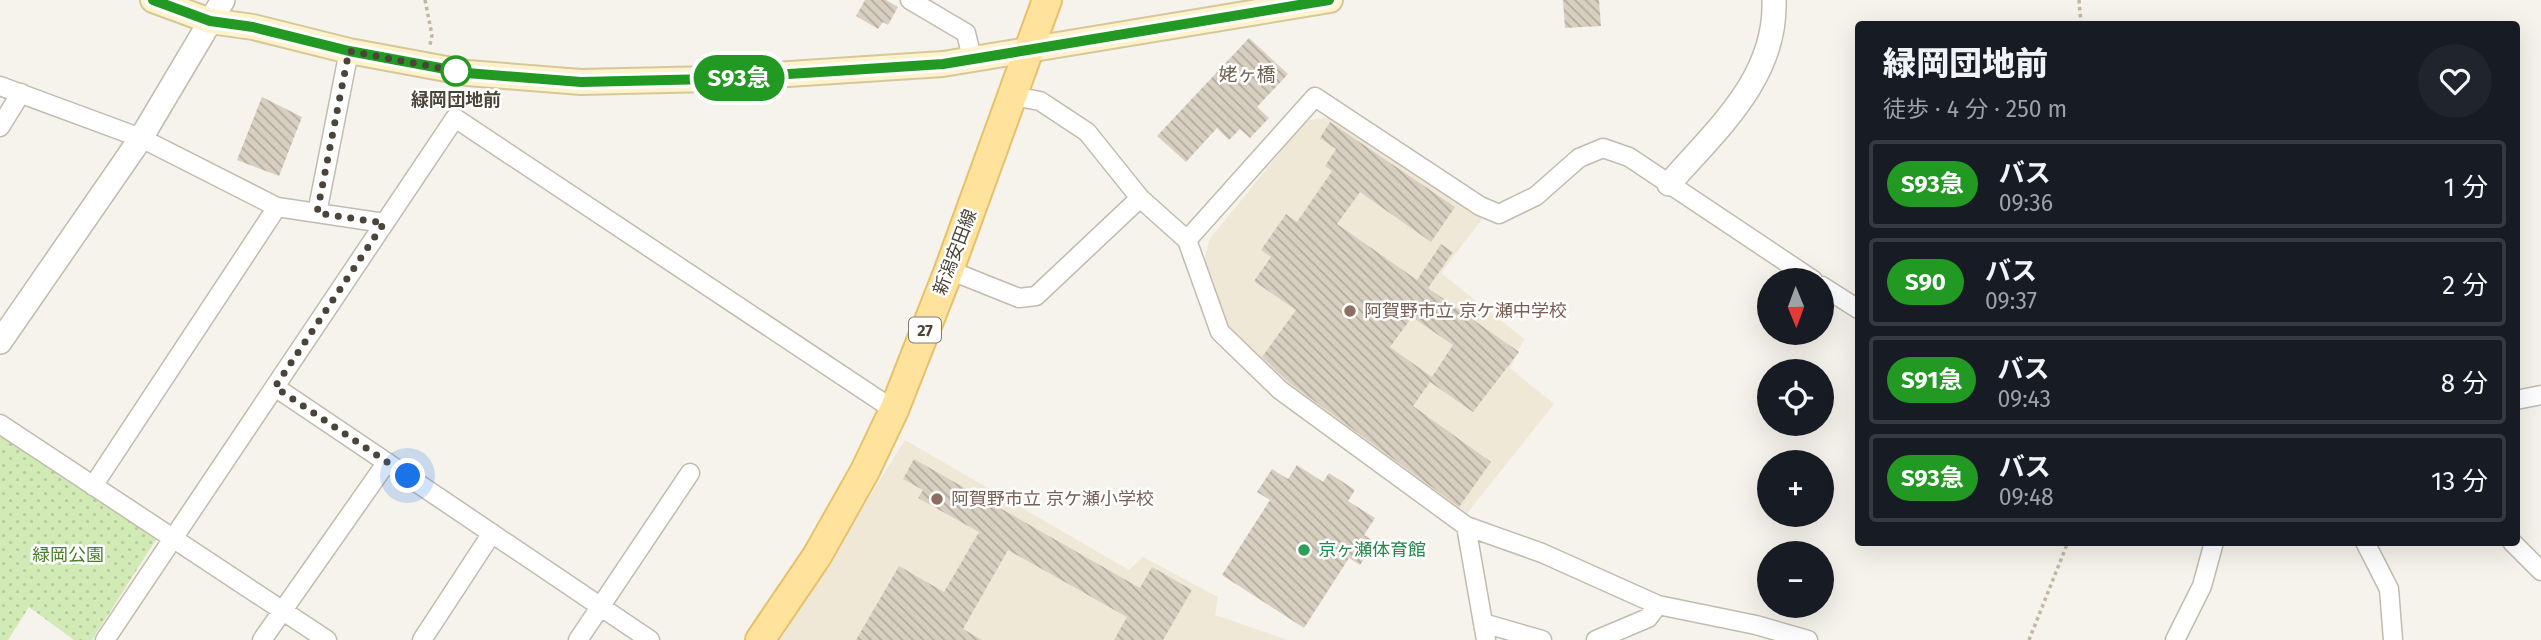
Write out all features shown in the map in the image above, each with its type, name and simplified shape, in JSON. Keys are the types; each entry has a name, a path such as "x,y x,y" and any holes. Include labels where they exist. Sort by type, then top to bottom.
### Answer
{"main road":[{"path":"153,0 216,10 253,27 349,51 467,73 520,78 635,82 943,64 1029,47 1070,44 1329,0"},
{"name":"新潟安田線","path":"760,640 817,556 865,471 894,410 949,270 1047,0"}],"street":[{"path":"910,0 967,33 972,58"},
{"path":"1669,184 1752,85 1772,35 1774,0"},
{"path":"0,342 142,138 216,10"},
{"path":"317,213 349,51"},
{"path":"0,86 142,138 277,207 384,223"},
{"path":"0,127 21,93"},
{"path":"1013,96 1040,101 1087,132 1140,198 1187,240 1220,331 1280,390 1466,526 1542,553 1658,606 1756,625 1808,640"},
{"path":"1187,240 1315,97 1480,206 1499,214 1536,196 1578,158 1603,148 1629,157 1795,268"},
{"path":"105,640 455,118 894,410"},
{"path":"949,270 1019,298 1036,296 1140,198"},
{"path":"93,485 277,207"},
{"path":"1834,294 1855,307"},
{"path":"275,387 650,640"},
{"path":"2520,399 2541,395"},
{"path":"0,424 327,640"},
{"path":"262,640 387,462"},
{"path":"578,640 690,473"},
{"path":"1466,526 1485,632 1542,640"},
{"path":"422,640 492,533"},
{"path":"2175,640 2202,586 2213,546"},
{"path":"2367,546 2389,589 2393,640"},
{"path":"2516,546 2541,571"},
{"path":"1596,640 1648,618 1658,606"}],"path":[{"path":"425,0 432,35 426,64"},
{"path":"2079,0 2081,21"},
{"path":"2029,640 2066,546"}],"shaded area":[{"name":"阿賀野市立 京ケ瀬中学校","path":"1330,117 1482,219 1441,273 1524,339 1510,368 1554,404 1465,516 1267,373 1218,322 1202,273 1209,240 1305,121"},
{"name":"阿賀野市立 京ケ瀬小学校","path":"905,440 1129,570 1143,557 1218,597 1215,615 1288,640 780,640"}],"green space":[{"name":"緑岡公園","path":"0,433 157,538 92,640 74,640 29,607 8,640 0,640"}],"building":[{"path":"865,0 886,0 898,7 888,25 883,22 878,29 856,16"},
{"path":"1563,0 1599,0 1601,26 1565,28"},
{"path":"1249,38 1288,74 1257,107 1269,118 1250,138 1240,129 1229,140 1217,128 1186,162 1157,136"},
{"path":"262,97 302,117 279,176 237,160"},
{"path":"1330,122 1455,207 1431,242 1360,192 1337,224 1417,280 1441,244 1453,252 1428,288 1519,352 1473,412 1430,382 1413,406 1491,462 1459,507 1287,381 1262,357 1296,310 1254,281 1271,257 1261,250 1286,214 1297,222 1332,171 1325,166 1336,149 1320,138","holes":["1412,317 1453,345 1432,377 1390,347"]},
{"path":"914,459 1140,588 1152,567 1192,590 1163,640 1114,640 1127,617 1008,550 963,629 982,640 856,640 899,566 944,592 979,532 918,498 923,490 903,479"},
{"name":"京ヶ瀬体育館","path":"1297,465 1323,482 1329,473 1355,490 1348,501 1375,518 1364,535 1375,542 1360,565 1349,558 1304,628 1222,575 1270,500 1257,492 1272,469 1288,479"}],"bus line":[{"name":"S93急","path":"153,0 210,21 253,27 349,51 467,73 581,82 635,82 943,64 1029,47 1070,44 1329,0"}],"place":[{"name":"緑岡団地前","path":"456,71"},
{"name":"阿賀野市立 京ケ瀬中学校","path":"1350,311"},
{"name":"阿賀野市立 京ケ瀬小学校","path":"937,499"},
{"name":"京ヶ瀬体育館","path":"1304,550"}],"district":[{"name":"姥ヶ橋","path":"1247,74"}],"route":[{"path":"408,476 275,387 384,223 317,213 349,51 456,71"}]}
